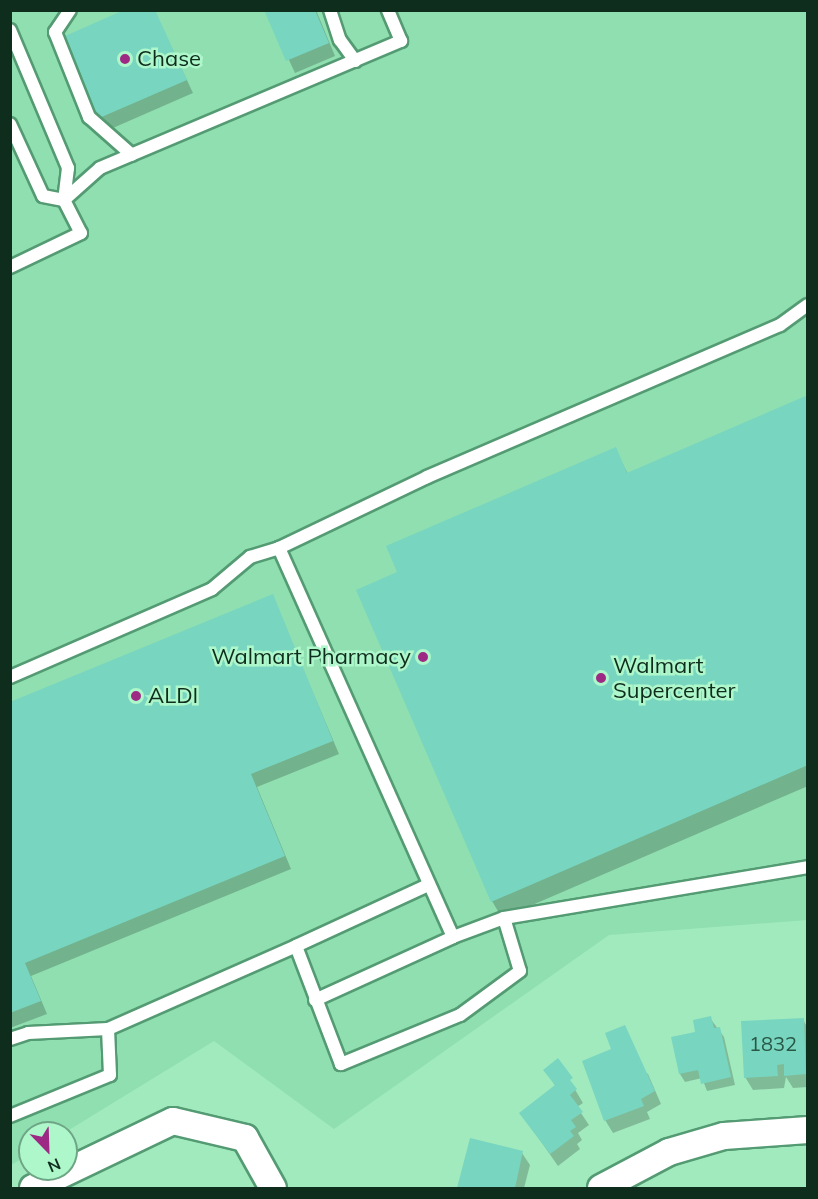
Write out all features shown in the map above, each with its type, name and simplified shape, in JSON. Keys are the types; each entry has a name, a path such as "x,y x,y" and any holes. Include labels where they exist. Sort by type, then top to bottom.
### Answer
{"street":[{"path":"33,1188 173,1121 245,1138 273,1188"},
{"path":"602,1188 669,1152 724,1136 807,1130"}],"lane":[{"path":"70,10 55,32 89,117 132,155"},
{"path":"330,10 340,40 355,61"},
{"path":"64,200 100,168 401,41 388,10"},
{"path":"10,30 68,168 64,200 81,233 10,267"},
{"path":"10,124 43,196 64,200"},
{"path":"10,677 212,589 250,556 279,548 427,477 780,325 807,305"},
{"path":"279,548 453,937"},
{"path":"315,1000 453,937 504,918 807,867"},
{"path":"10,1039 28,1033 108,1029 428,885"},
{"path":"296,946 341,1064 459,1015 520,971 504,918"},
{"path":"10,1116 110,1075 108,1029"}],"shaded area":[{"path":"11,11 807,11 807,920 609,935 334,1129 214,1041 78,1124 78,1121 18,1121 18,1161 11,1165"}],"building":[{"name":"Chase","path":"124,10 155,10 187,80 97,119 63,37"},
{"path":"264,10 315,10 329,43 286,61"},
{"name":"Walmart Supercenter","path":"808,395 808,765 491,902 356,590 397,572 386,546 616,447 627,473"},
{"path":"273,594 333,741 251,774 285,856 25,963 41,1001 10,1013 10,702"},
{"path":"711,1016 714,1028 720,1027 731,1077 701,1084 698,1070 679,1074 671,1037 695,1032 693,1020"},
{"path":"804,1018 806,1074 784,1076 784,1064 777,1065 778,1076 744,1078 741,1021"},
{"path":"625,1025 655,1091 641,1099 644,1106 604,1121 582,1061 611,1049 605,1033"},
{"path":"558,1058 573,1078 570,1080 577,1089 570,1095 583,1112 571,1120 576,1127 570,1131 574,1136 550,1154 519,1113 555,1085 543,1070"},
{"path":"470,1138 523,1151 515,1188 457,1188"}],"place":[{"name":"Chase","path":"125,59"},
{"name":"Walmart Pharmacy","path":"423,657"},
{"name":"Walmart Supercenter","path":"601,678"},
{"name":"ALDI","path":"136,696"}]}
